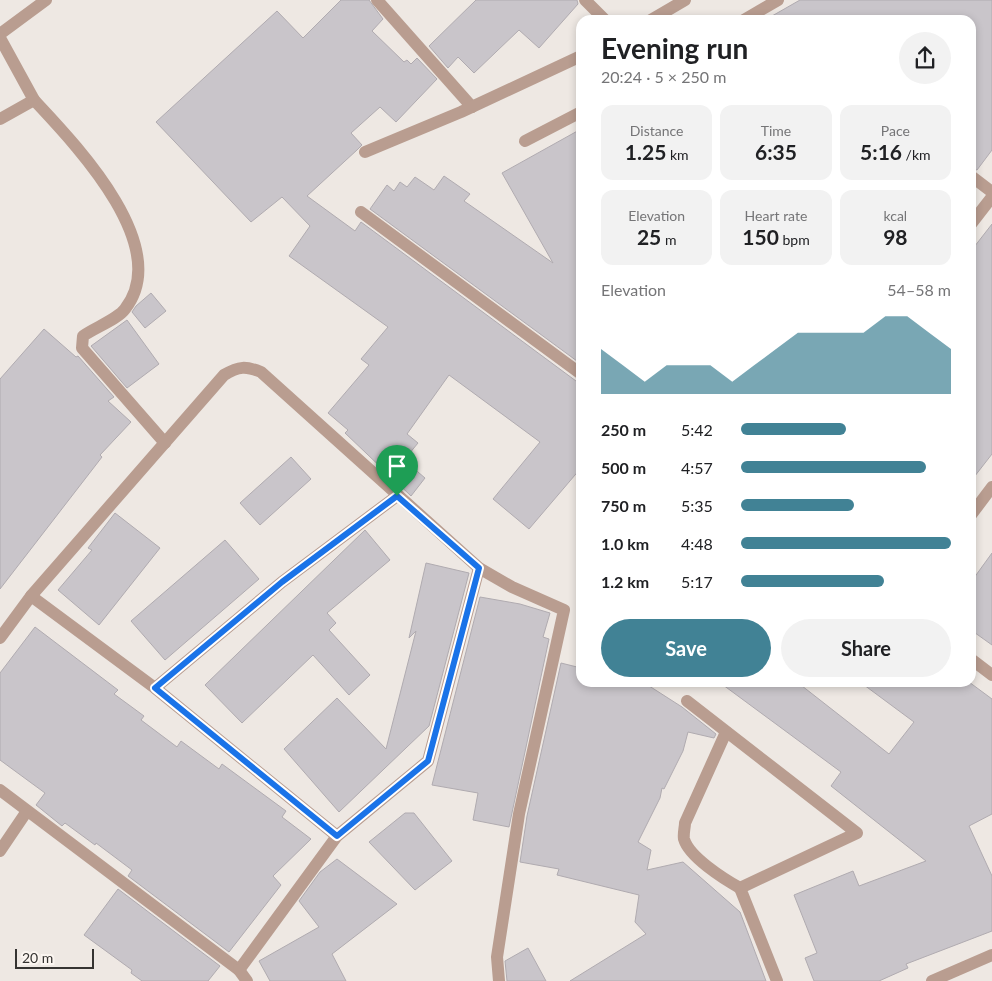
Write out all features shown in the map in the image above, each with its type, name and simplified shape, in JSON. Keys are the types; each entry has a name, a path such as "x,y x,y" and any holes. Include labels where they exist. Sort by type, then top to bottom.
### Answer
{"street":[{"path":"46,0 0,36 34,100 110,190 135,245 139,271 136,286 124,310 83,336 82,348 164,444"},
{"path":"377,0 472,106"},
{"path":"586,0 600,15"},
{"path":"659,15 685,0"},
{"path":"752,15 778,0"},
{"path":"365,152 576,58"},
{"path":"0,119 34,100"},
{"path":"525,141 576,115"},
{"path":"976,180 992,192"},
{"path":"976,218 992,197"},
{"path":"361,212 576,370"},
{"path":"0,638 31,596 224,375 234,368 246,366 262,372 397,496 479,568 512,587 564,610 519,814 497,958 499,981"},
{"path":"976,508 992,487"},
{"path":"155,688 282,582 397,496"},
{"path":"0,790 243,976 337,836 428,761 479,568"},
{"path":"31,596 155,688 337,836"},
{"path":"976,664 992,675"},
{"path":"687,701 857,833 740,888"},
{"path":"726,732 685,823 684,838 692,852 713,870 740,888 777,981"},
{"path":"0,851 27,811"},
{"path":"932,981 992,955"}],"building":[{"path":"341,0 369,0 383,19 372,31 404,62 407,60 411,64 417,58 437,79 396,122 380,107 351,133 362,145 307,196 355,231 361,222 576,381 576,474 529,529 493,499 540,442 449,375 407,434 418,443 404,460 425,478 411,496 345,433 348,430 328,413 369,365 361,359 388,327 289,256 310,226 282,197 251,222 156,122 277,11 303,38"},
{"path":"476,0 577,0 578,4 539,48 519,30 474,73 458,57 448,68 429,46"},
{"path":"800,0 992,0 992,150 976,170 976,15 774,15"},
{"path":"576,132 576,360 370,209 387,185 394,191 400,182 407,187 415,177 434,190 444,176 470,194 464,201 553,263 502,173"},
{"path":"992,224 992,454 976,475 976,245"},
{"path":"151,293 166,311 145,328 132,312"},
{"path":"127,320 159,364 127,388 91,346"},
{"path":"44,329 76,357 78,356 114,397 108,401 131,422 100,455 102,457 0,589 0,379"},
{"path":"291,457 311,479 260,525 240,503"},
{"path":"115,513 160,548 99,625 58,590 92,550 88,548"},
{"path":"365,530 390,560 327,613 336,623 329,630 370,675 349,695 313,655 242,723 205,685"},
{"path":"225,540 259,579 165,660 131,621"},
{"path":"992,553 992,645 976,634 976,575"},
{"path":"426,563 469,573 429,726 339,812 284,749 337,698 386,749 416,631 409,638"},
{"path":"480,597 520,604 550,613 543,637 549,639 509,827 473,820 478,793 432,785"},
{"path":"35,627 118,690 114,694 144,716 141,720 177,747 181,741 219,769 222,764 286,811 282,817 311,839 273,876 281,885 229,952 128,876 132,870 65,823 62,826 36,805 45,793 0,760 0,673"},
{"path":"561,663 576,667 576,687 651,687 682,707 716,734 714,738 688,732 683,751 664,789 662,788 660,798 638,842 651,850 647,870 683,862 740,912 766,981 570,981 646,934 635,922 639,895 557,875 559,869 520,862 527,816"},
{"path":"726,687 803,687 889,754 914,722 867,687 976,687 992,699 992,814 969,826 992,876 992,931 906,964 908,968 879,981 814,981 805,958 817,953 794,895 853,871 859,886 926,861 831,786 841,772"},
{"path":"405,813 414,813 452,861 415,890 369,842"},
{"path":"337,859 397,904 332,954 346,981 270,981 259,961 319,927 299,901 320,872"},
{"path":"118,889 220,966 208,981 142,981 131,973 132,970 84,935"},
{"path":"528,948 546,981 507,981 505,961"}],"route":[{"path":"397,496 479,568 428,761 337,836 155,688 282,582 397,496"}]}
